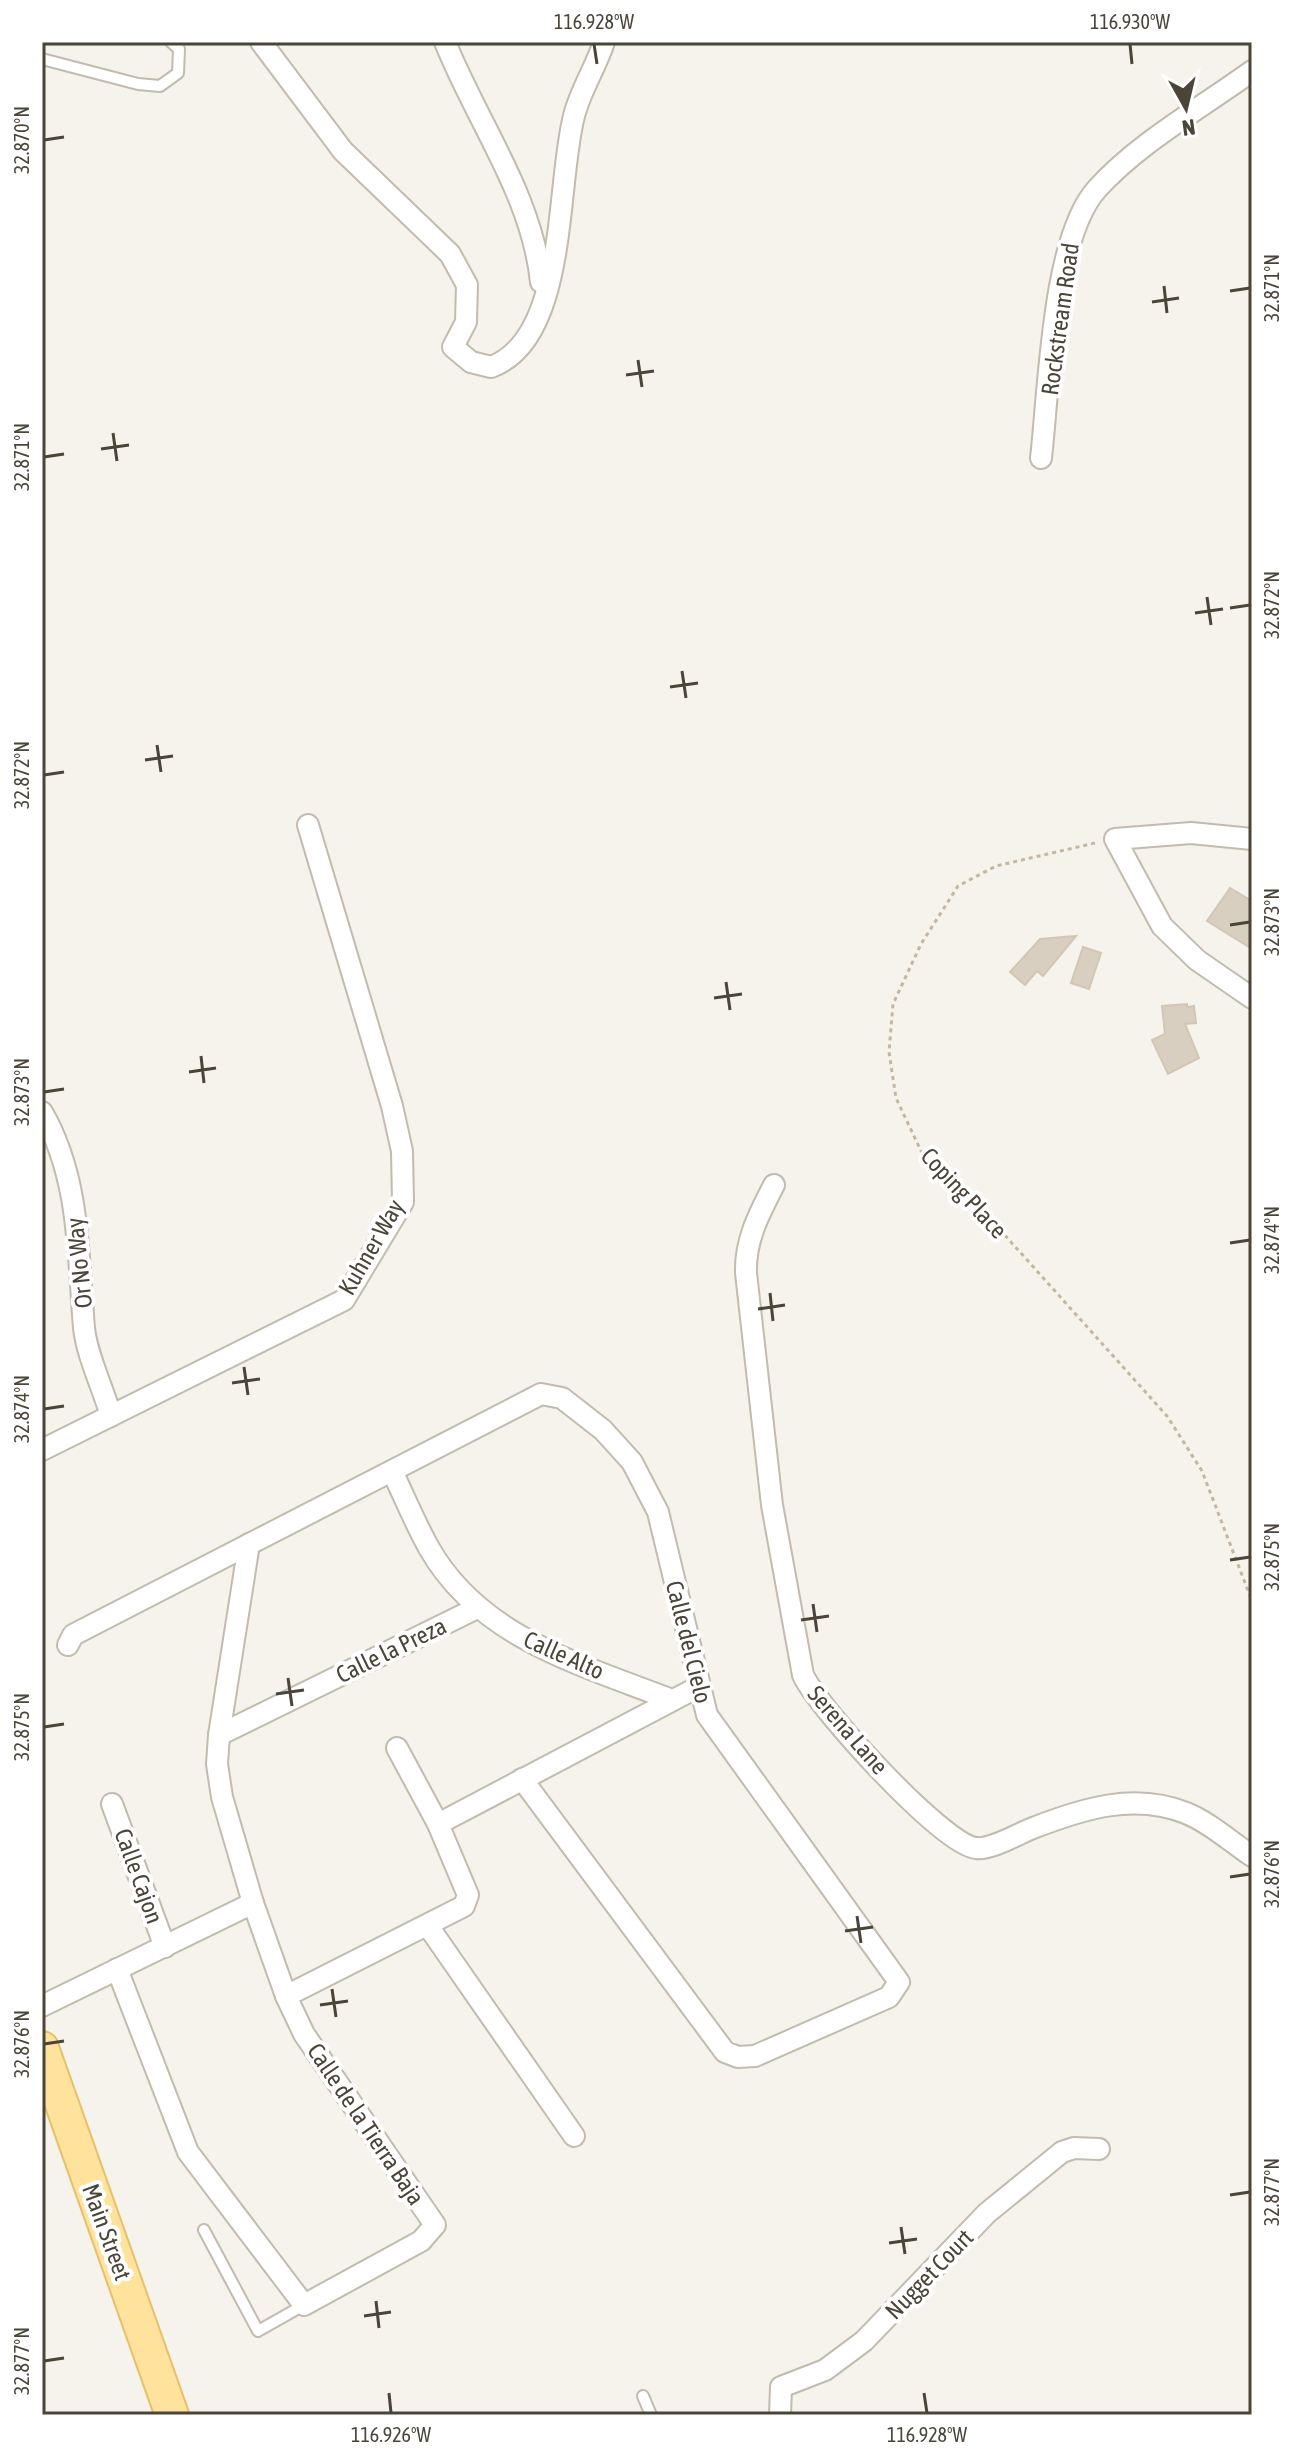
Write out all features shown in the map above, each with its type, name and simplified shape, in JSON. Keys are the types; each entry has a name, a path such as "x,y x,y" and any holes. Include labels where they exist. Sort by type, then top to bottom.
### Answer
{"main road":[{"name":"Main Street","path":"42,2048 172,2415"}],"street":[{"path":"261,42 343,151 450,254 467,285 466,322 453,347 471,362 491,367 520,350 543,302 555,246 574,113 604,42"},
{"path":"445,42 467,96 514,184 538,249 543,302"},
{"name":"Rockstream Road","path":"1041,458 1064,260 1074,225 1094,193 1119,168 1252,71"},
{"name":"Kuhner Way","path":"42,1450 344,1300 403,1202 402,1151 392,1106 308,825"},
{"path":"1252,839 1191,833 1115,839 1162,926 1197,960 1252,998"},
{"name":"Or No Way","path":"42,1112 59,1151 75,1214 81,1248 84,1330 111,1416"},
{"name":"Serena Lane","path":"774,1185 754,1225 745,1255 746,1273 772,1505 803,1675 810,1692 876,1766 960,1845 980,1849 1069,1815 1124,1801 1186,1813 1252,1856"},
{"name":"Calle del Cielo","path":"68,1645 73,1635 541,1394 562,1398 603,1430 632,1462 658,1512 707,1715 899,1982 889,1997 755,2056 738,2057 725,2052 522,1779"},
{"name":"Calle Alto","path":"392,1471 430,1550 477,1608 533,1646 672,1700"},
{"name":"Calle de la Tierra Baja","path":"249,1544 219,1735 217,1764 222,1797 253,1903 286,1996 304,2034 435,2225 421,2241 304,2305"},
{"name":"Calle la Preza","path":"219,1735 477,1608"},
{"path":"438,1824 698,1687"},
{"path":"286,1996 464,1906 468,1895 438,1824 397,1748"},
{"name":"Calle Cajon","path":"112,1804 165,1947"},
{"path":"42,2006 253,1903"},
{"path":"428,1926 574,2136"},
{"path":"117,1969 188,2152 304,2305"},
{"name":"Nugget Court","path":"780,2415 781,2387 825,2370 864,2341 987,2213 1062,2152 1074,2148 1099,2149"}],"lane":[{"path":"42,59 138,84 160,86 178,73 179,49 171,42"},
{"path":"204,2230 258,2331 304,2305"},
{"path":"643,2396 651,2415"}],"path":[{"name":"Coping Place","path":"1115,839 996,866 958,886 921,944 893,1004 889,1052 896,1098 922,1153 976,1203 1167,1416 1202,1471 1252,1601"}],"building":[{"path":"1230,888 1252,901 1252,949 1207,921"},
{"path":"1076,936 1043,976 1037,971 1025,985 1010,972 1040,939"},
{"path":"1083,947 1101,953 1089,989 1071,983"},
{"path":"1187,1004 1187,1007 1194,1006 1196,1023 1185,1024 1199,1058 1168,1074 1152,1040 1165,1034 1162,1006"}]}
